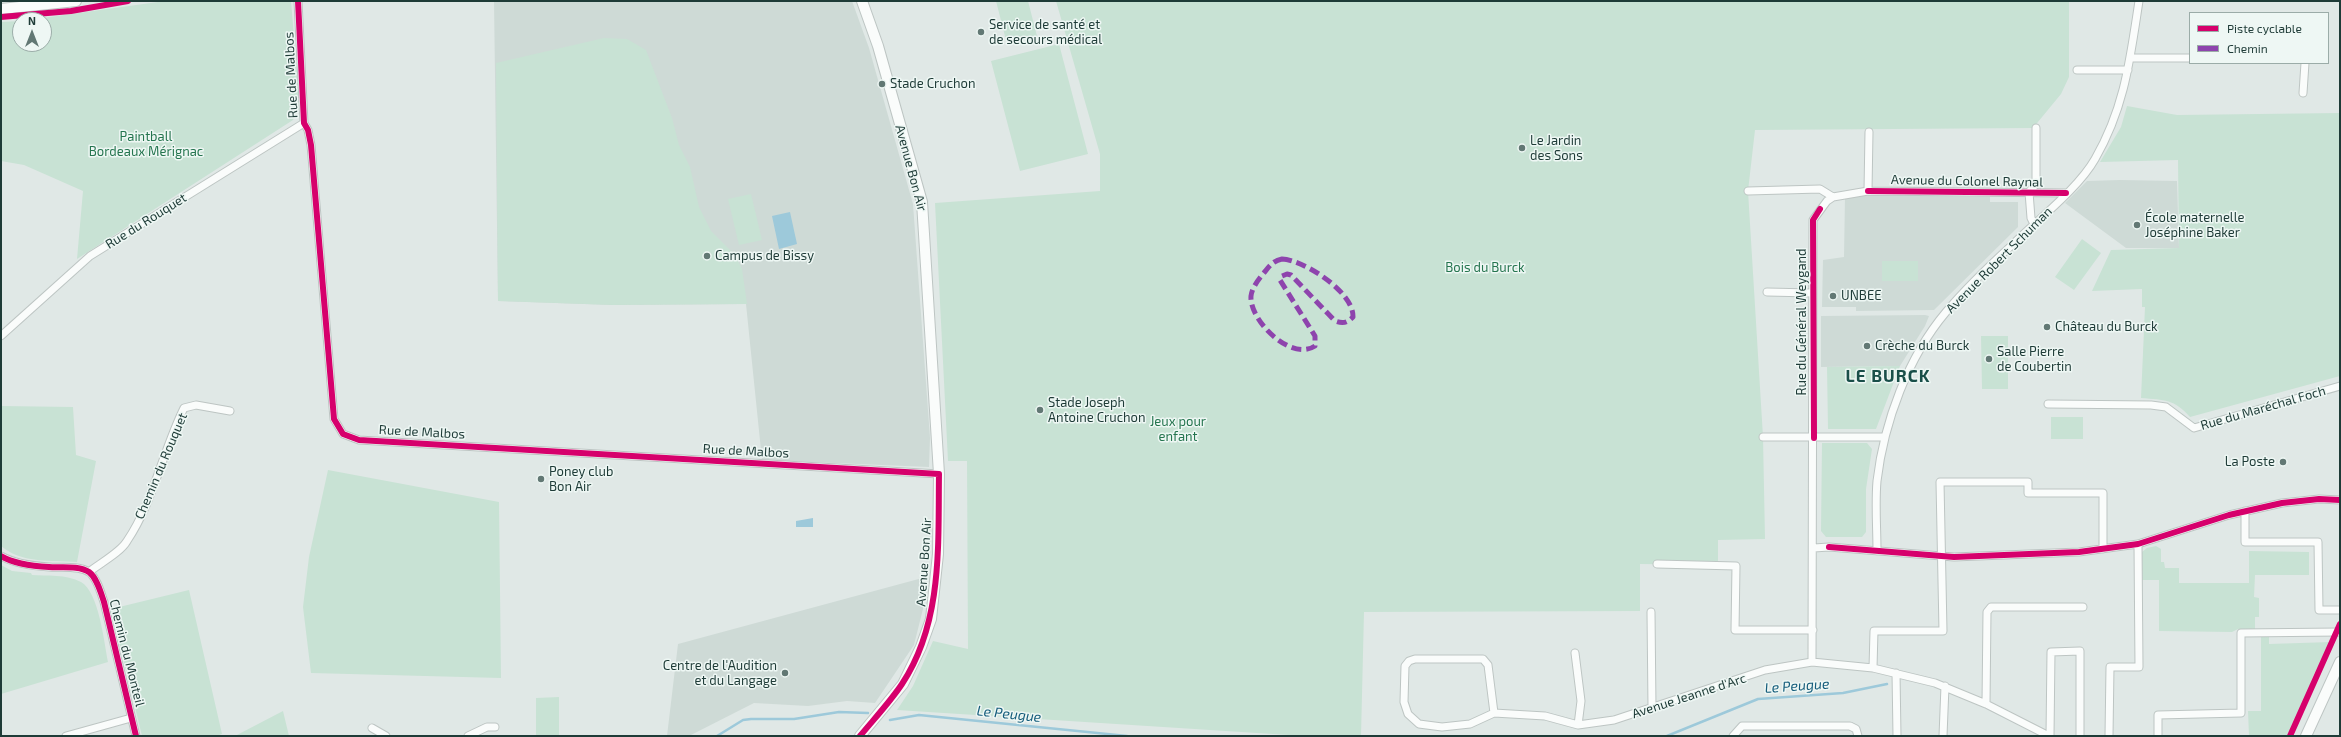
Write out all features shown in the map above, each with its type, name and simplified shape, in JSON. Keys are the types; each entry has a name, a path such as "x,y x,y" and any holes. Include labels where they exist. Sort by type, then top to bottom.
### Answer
{"main road":[{"path":"1,9 76,1"},
{"name":"Avenue Bon Air","path":"860,736 902,684 921,647 931,619 938,554 938,474 922,202 878,46 862,1"},
{"path":"2306,736 2340,662"}],"street":[{"name":"Rue de Malbos","path":"298,1 304,123 308,130 312,152 334,419 343,434 359,440 938,474"},
{"name":"Avenue Robert Schuman","path":"1877,551 1877,481 1885,437 1912,366 1934,328 1972,283 2066,193 2094,161 2118,111 2128,70 2139,1"},
{"path":"2130,58 2189,58"},
{"path":"2303,94 2305,64"},
{"path":"2077,70 2128,70"},
{"name":"Rue du Rouquet","path":"1,336 90,256 304,123"},
{"path":"2034,224 2031,218 2029,192 2036,184 2036,128"},
{"path":"1868,191 1869,132"},
{"path":"1748,191 1820,189 1833,197"},
{"name":"Avenue du Colonel Raynal","path":"1833,197 1868,191 2066,193"},
{"name":"Rue du Général Weygand","path":"1812,662 1814,548 1812,292 1813,220 1827,201 1833,197"},
{"path":"1767,292 1812,292"},
{"name":"Rue du Maréchal Foch","path":"2048,404 2151,405 2166,407 2194,428 2340,386"},
{"name":"Chemin du Rouquet","path":"89,572 127,543 150,497 173,430 184,408 196,405 230,411"},
{"path":"1763,437 1885,437"},
{"path":"1873,668 1874,631 1943,631 1940,482 2028,482 2028,494 2103,494 2103,549"},
{"path":"1814,548 1829,547 1942,556 2055,554 2138,544 2245,511 2282,503 2319,499 2340,500"},
{"path":"2245,511 2245,542 2318,542 2319,610 2340,610"},
{"path":"2109,736 2110,667 2139,667 2138,544"},
{"path":"1,556 27,565 77,568 89,572"},
{"path":"1657,564 1736,566 1736,630 1813,630"},
{"name":"Chemin du Monteil","path":"89,572 98,586 104,602 136,736"},
{"path":"1986,704 1987,612 1991,607 2083,607"},
{"path":"1651,612 1652,708"},
{"path":"2158,736 2158,715 2241,713 2241,633 2340,632"},
{"path":"2049,736 2051,652 2080,651 2080,736"},
{"path":"1494,713 1488,665 1483,659 1415,660 1409,661 1405,666 1404,702 1408,714 1419,724 1442,727 1470,724 1494,713 1544,716 1578,725 1581,701 1575,653"},
{"name":"Avenue Jeanne d'Arc","path":"1578,725 1614,720 1765,670 1812,662 1873,668 1945,686 1986,704 2049,736"},
{"path":"1896,673 1897,736"},
{"path":"1943,736 1945,686"},
{"path":"66,736 131,718"},
{"path":"1733,736 1742,726 1850,726 1856,729 1858,736"},
{"path":"468,736 487,727 495,727"},
{"path":"372,728 386,736"}],"shaded area":[{"name":"Campus de Bissy","path":"494,1 852,1 869,48 913,204 930,438 929,467 762,460 746,304 613,305 498,301"},
{"name":"École maternelle Joséphine Baker","path":"2087,181 2177,181 2179,248 2126,248 2065,203"},
{"path":"1874,195 1990,197 1990,202 2018,202 2018,227 1934,310 1856,311 1856,307 1822,307 1823,260 1844,257 1845,197"},
{"name":"Crèche du Burck","path":"1821,316 1929,316 1925,326 1900,366 1821,367"},
{"name":"Centre de l'Audition et du Langage","path":"926,577 923,609 914,645 875,703 847,701 808,706 754,703 689,736 667,736 678,644"}],"green space":[{"name":"Paintball Bordeaux Mérignac","path":"165,1 291,1 300,108 293,120 77,259 83,191 24,165 1,161 1,22 12,21 12,52 52,52 52,17"},
{"path":"996,1 1028,1 1037,36 1007,44"},
{"name":"Bois du Burck","path":"1056,1 2069,1 2069,77 2061,94 2033,128 1755,130 1748,191 1763,437 1765,539 1718,540 1718,565 1640,564 1640,611 1364,612 1361,736 1304,736 897,710 913,686 933,641 968,649 967,461 948,461 935,203 1100,191 1100,154"},
{"path":"604,38 627,39 646,50 672,118 679,145 690,167 699,207 711,231 735,255 742,269 747,304 613,305 498,301 496,63"},
{"path":"1059,44 1088,154 1020,171 991,61"},
{"path":"2127,106 2177,115 2340,113 2340,376 2190,417 2174,404 2157,399 2141,398 2145,307 2142,307 2142,289 2092,291 2111,250 2179,248 2178,160 2100,162 2121,127"},
{"path":"751,194 762,240 739,245 728,199"},
{"path":"2082,239 2101,253 2074,290 2055,277"},
{"path":"1882,261 1918,261 1918,281 1882,281"},
{"path":"1981,336 2008,336 2008,389 1982,389"},
{"path":"1900,366 1876,429 1828,429 1827,367"},
{"path":"1,406 73,407 76,455 96,461 77,562 38,560 18,556 1,546"},
{"path":"2051,417 2083,417 2083,439 2051,439"},
{"path":"1822,443 1867,443 1872,449 1866,489 1866,532 1862,537 1826,537 1821,531"},
{"path":"328,470 499,502 501,678 311,673 303,607 309,557"},
{"path":"2156,546 2161,549 2161,562 2164,562 2165,568 2179,568 2179,583 2249,583 2249,551 2309,552 2309,575 2255,575 2254,597 2259,598 2259,617 2255,617 2255,629 2238,629 2232,632 2159,631 2159,580 2142,580 2142,552 2147,548"},
{"path":"1,565 12,571 31,573 32,575 56,576 75,579 87,587 100,618 108,662 1,694"},
{"path":"189,590 222,734 216,736 142,736 111,609"},
{"path":"2261,636 2269,636 2269,644 2331,642 2313,676 2306,696 2287,736 2249,736 2248,711 2261,711"},
{"path":"559,697 559,736 536,736 536,698"},
{"path":"283,711 289,736 235,736"}],"water":[{"path":"790,212 797,244 779,249 772,216"},
{"path":"813,518 813,527 796,527 796,521"}],"waterway":[{"name":"Le Peugue","path":"1667,736 1758,699 1843,693 1887,684"},
{"name":"Le Peugue","path":"717,736 743,720 794,719 839,712 868,713"},
{"name":"Le Peugue","path":"890,720 919,715 1127,736"}],"marked path":[{"path":"1282,259 1303,265 1326,279 1337,288 1351,307 1353,317 1351,319 1347,322 1335,321 1291,275 1287,274 1282,276 1280,280 1315,336 1315,346 1305,349 1295,348 1284,344 1264,327 1252,306 1251,296 1261,276 1271,265 1282,259"}],"cycle path":[{"path":"1,17 71,11 128,1"},
{"path":"298,1 304,123 308,130 311,145 334,419 343,434 359,440 939,474 939,528 936,582 925,635 915,660 902,684 860,736"},
{"path":"1868,191 2066,193"},
{"path":"1814,438 1813,220 1820,209"},
{"path":"1829,547 1954,557 2079,552 2138,544 2229,515 2282,503 2319,499 2340,500"},
{"path":"1,556 18,563 30,565 80,568 92,575 104,602 136,736"},
{"path":"2290,736 2340,624"}],"place":[{"name":"Service de santé et de secours médical","path":"981,32"},
{"name":"Stade Cruchon","path":"882,84"},
{"name":"Le Jardin des Sons","path":"1522,148"},
{"name":"École maternelle Joséphine Baker","path":"2137,225"},
{"name":"Campus de Bissy","path":"707,256"},
{"name":"UNBEE","path":"1833,296"},
{"name":"Château du Burck","path":"2047,327"},
{"name":"Crèche du Burck","path":"1867,346"},
{"name":"Salle Pierre de Coubertin","path":"1989,359"},
{"name":"Stade Joseph Antoine Cruchon","path":"1040,410"},
{"name":"La Poste","path":"2283,462"},
{"name":"Poney club Bon Air","path":"541,479"},
{"name":"Centre de l'Audition et du Langage","path":"785,673"}],"district":[{"name":"LE BURCK","path":"1888,376"}],"park label":[{"name":"Jeux pour enfant","path":"1178,430"}]}
